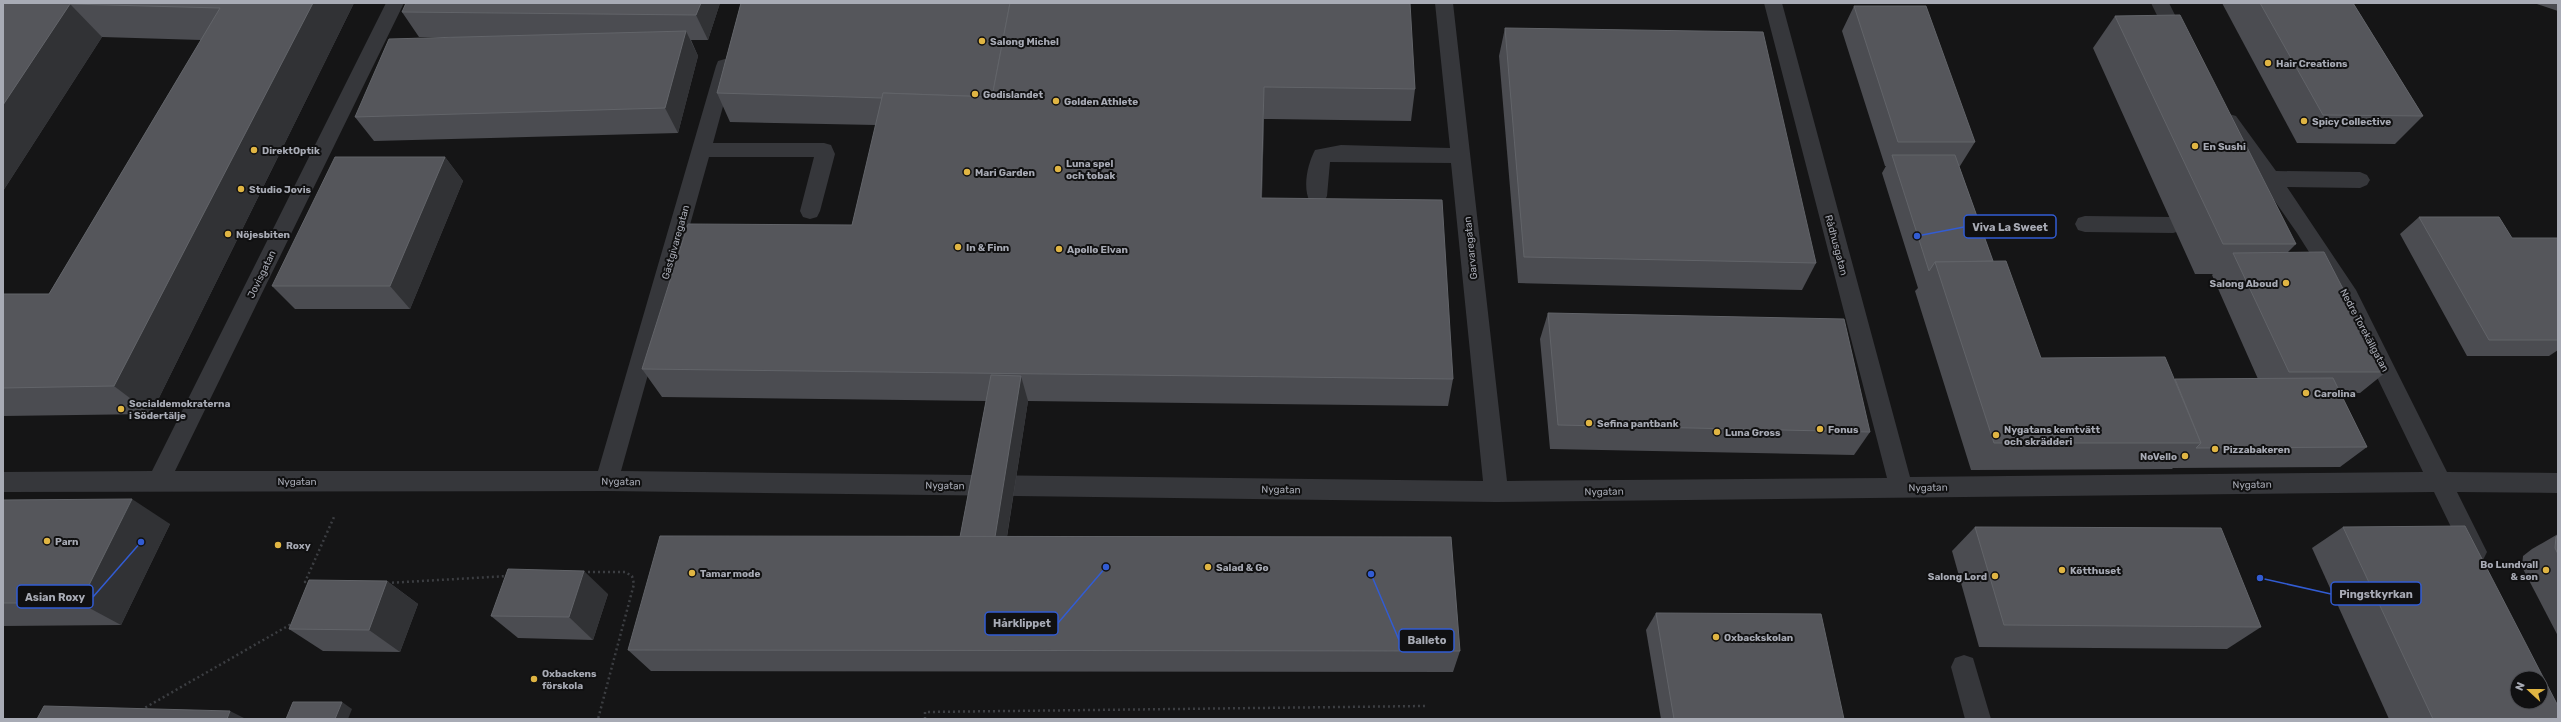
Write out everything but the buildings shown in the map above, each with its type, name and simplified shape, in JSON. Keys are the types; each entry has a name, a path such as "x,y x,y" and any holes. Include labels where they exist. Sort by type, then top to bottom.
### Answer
{"street":[{"name":"Jovisgatan","path":"158,481 395,3"},
{"name":"Garvaregatan","path":"1444,3 1496,492"},
{"name":"Rådhusgatan","path":"1773,3 1901,488"},
{"path":"2160,3 2188,57"},
{"name":"Gästgivaregatan","path":"607,481 731,47"},
{"name":"Nedre Torekällgatan","path":"2215,103 2304,227 2348,296 2442,482 2485,573"},
{"path":"701,150 824,150 825,154 810,211"},
{"path":"1317,196 1318,166 1322,155 1341,153 1460,156"},
{"path":"2270,179 2360,180"},
{"path":"2085,224 2173,225"},
{"path":"2281,227 2304,227"},
{"name":"Nygatan","path":"3,482 607,481 1496,492 2442,482 2558,483"},
{"path":"1964,667 1978,719"}],"path":[{"path":"312,582 305,582 351,481"},
{"path":"578,572 625,572 632,576 634,584 598,719"},
{"path":"382,583 515,576"},
{"path":"136,712 298,620"},
{"path":"924,719 925,712 1426,706"}],"place":[{"name":"Salong Michel","path":"982,41"},
{"name":"Hair Creations","path":"2268,63"},
{"name":"Godislandet","path":"975,94"},
{"name":"Golden Athlete","path":"1056,101"},
{"name":"Spicy Collective","path":"2304,121"},
{"name":"En Sushi","path":"2195,146"},
{"name":"DirektOptik","path":"254,150"},
{"name":"Luna spel och tobak","path":"1058,169"},
{"name":"Mari Garden","path":"967,172"},
{"name":"Studio Jovis","path":"241,189"},
{"name":"Nöjesbiten","path":"228,234"},
{"name":"Viva La Sweet","path":"1917,236"},
{"name":"In & Finn","path":"958,247"},
{"name":"Apollo Elvan","path":"1059,249"},
{"name":"Salong Aboud","path":"2286,283"},
{"name":"Carolina","path":"2306,393"},
{"name":"Socialdemokraterna i Södertälje","path":"121,409"},
{"name":"Sefina pantbank","path":"1589,423"},
{"name":"Fonus","path":"1820,429"},
{"name":"Luna Gross","path":"1717,432"},
{"name":"Nygatans kemtvätt och skrädderi","path":"1996,435"},
{"name":"Pizzabakeren","path":"2215,449"},
{"name":"NoVello","path":"2185,456"},
{"name":"Parn","path":"47,541"},
{"name":"Asian Roxy","path":"141,542"},
{"name":"Roxy","path":"278,545"},
{"name":"Hårklippet","path":"1106,567"},
{"name":"Salad & Go","path":"1208,567"},
{"name":"Kötthuset","path":"2062,570"},
{"name":"Bo Lundvall & son","path":"2546,570"},
{"name":"Tamar mode","path":"692,573"},
{"name":"Balleto","path":"1371,574"},
{"name":"Salong Lord","path":"1995,576"},
{"name":"Pingstkyrkan","path":"2260,578"},
{"name":"Oxbackskolan","path":"1716,637"},
{"name":"Oxbackens förskola","path":"534,679"}]}
